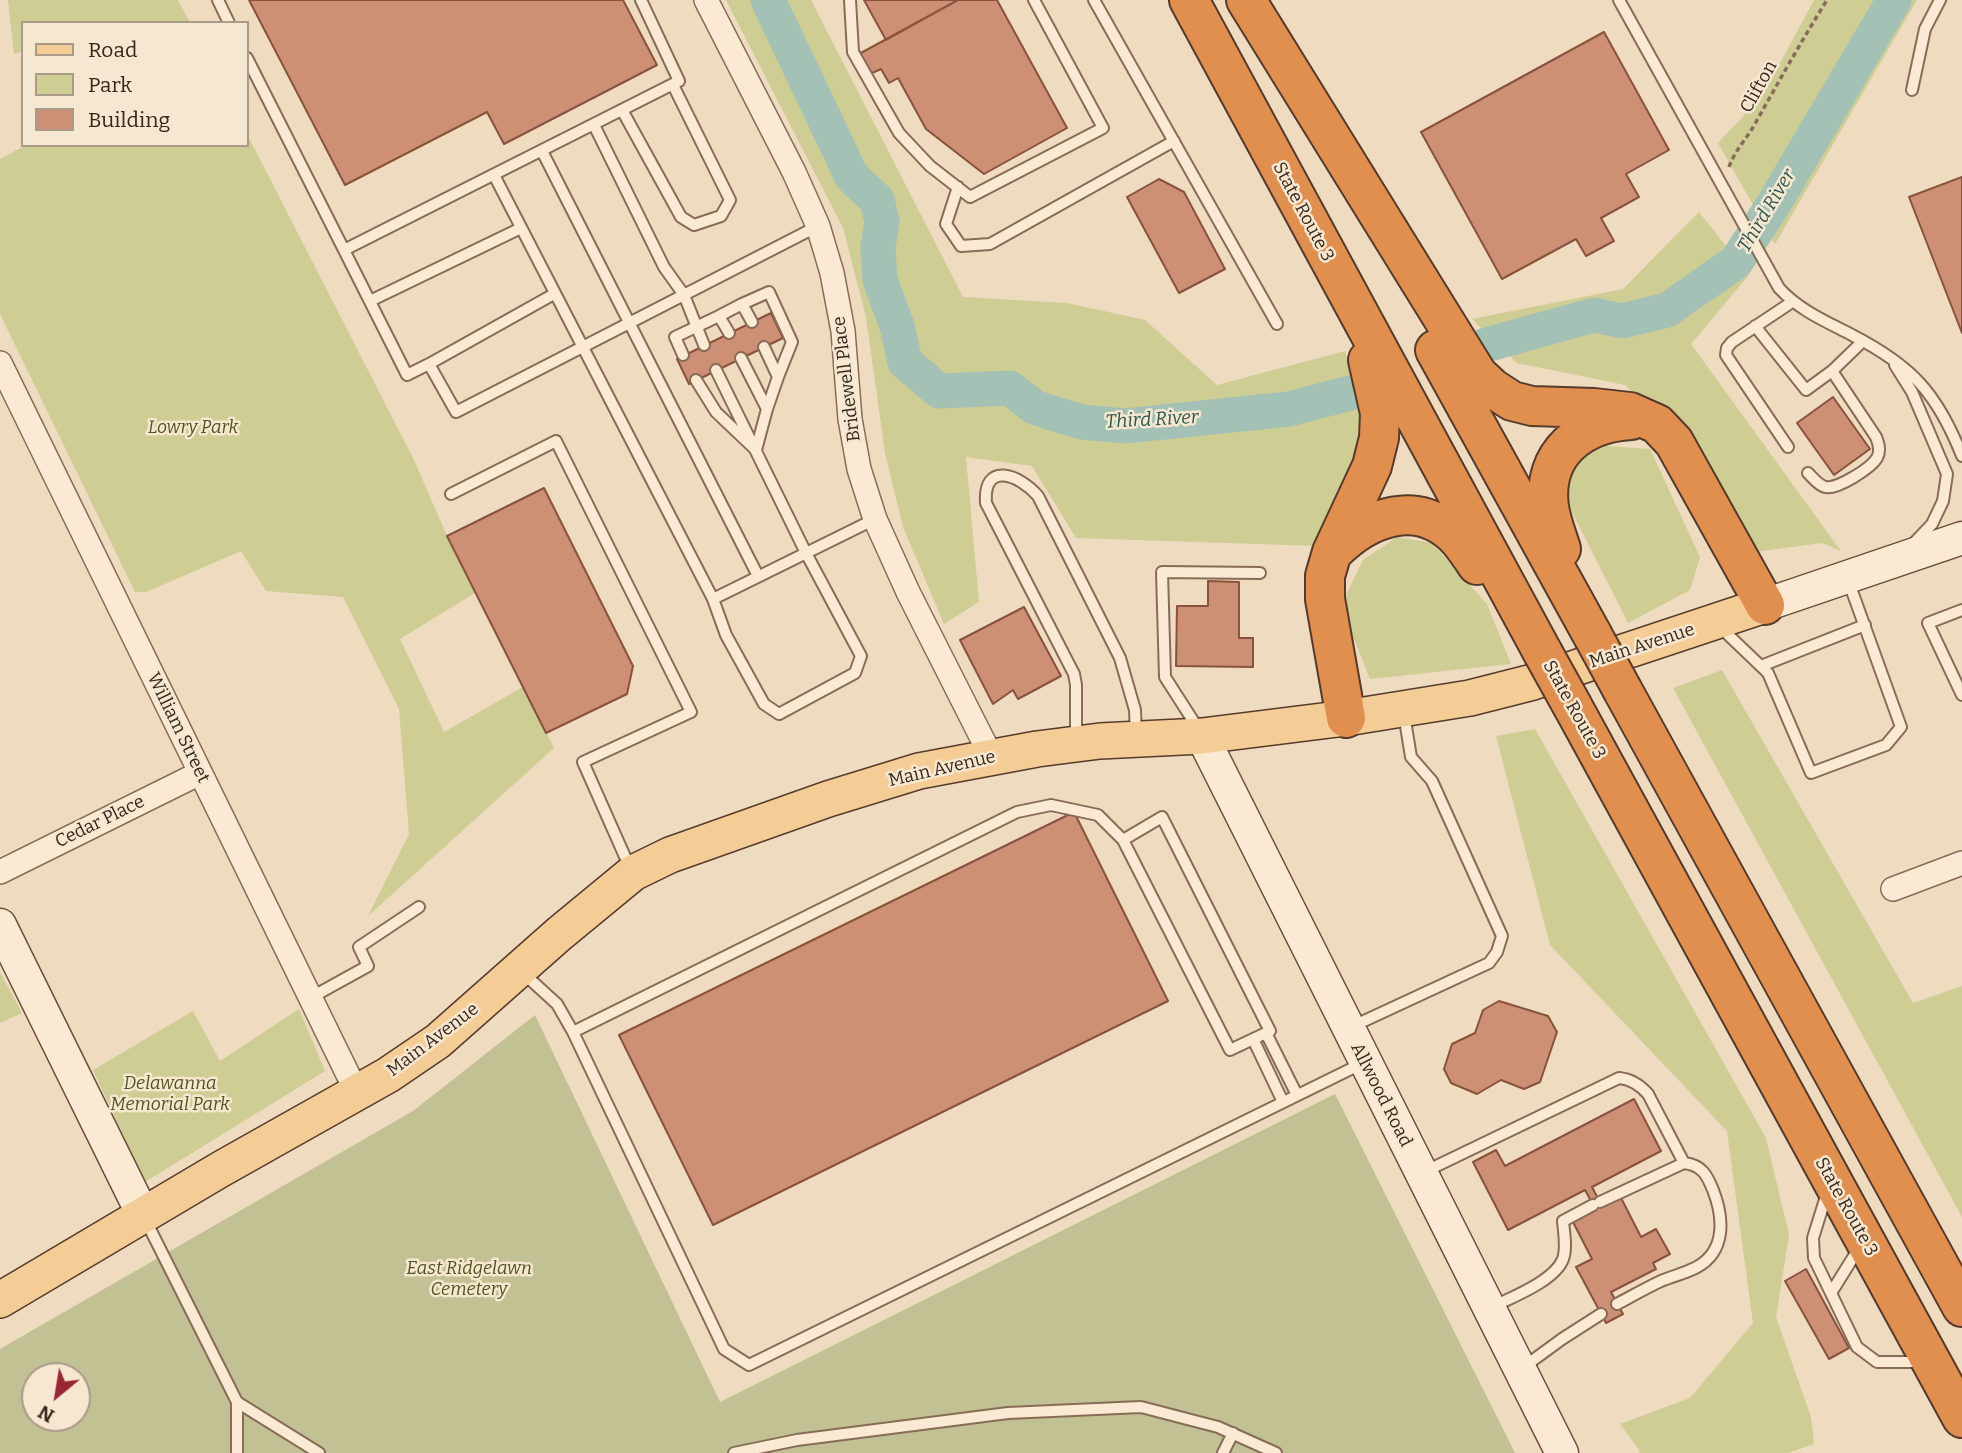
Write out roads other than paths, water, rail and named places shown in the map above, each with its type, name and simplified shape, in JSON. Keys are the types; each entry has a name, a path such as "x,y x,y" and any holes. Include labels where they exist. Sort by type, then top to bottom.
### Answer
{"highway":[{"name":"State Route 3","path":"1189,0 1354,308 1962,1418"},
{"path":"1240,0 1962,1307"},
{"path":"1246,0 1478,375 1512,401 1532,406 1630,412 1657,424 1674,442 1765,605"},
{"path":"1346,718 1325,599 1325,576 1332,552 1373,467 1379,438 1380,413 1377,392 1354,308"},
{"path":"1593,636 1549,507 1549,481 1555,461 1567,444 1586,430 1612,421 1634,420 1657,424"},
{"path":"1332,552 1365,525 1387,517 1413,515 1437,522 1457,537 1543,653"}],"main road":[{"name":"Main Avenue","path":"0,1300 388,1075 438,1041 633,873 670,855 828,799 919,771 1076,744 1202,736 1403,710 1471,698 1533,682 1962,537"},
{"name":"Allwood Road","path":"1202,736 1562,1453"},
{"path":"0,925 143,1215"}],"street":[{"name":"Bridewell Place","path":"706,0 794,172 818,226 832,273 843,331 850,419 857,456 875,519 908,592 992,758"},
{"name":"William Street","path":"1,369 357,1093"},
{"name":"Cedar Place","path":"0,872 200,773"},
{"path":"1893,889 1962,863"}],"lane":[{"path":"218,0 228,21"},
{"path":"344,250 679,81 641,0"},
{"path":"850,0 853,52 899,133 930,166 970,197 1103,128 1034,0"},
{"path":"1094,0 1278,324"},
{"path":"1619,0 1779,288 1792,302 1863,341 1917,379 1935,399 1962,456"},
{"path":"1912,90 1925,29 1940,0"},
{"path":"248,60 407,375 554,294"},
{"path":"622,110 681,217 694,225 721,216 730,200 673,85"},
{"path":"594,125 664,267 684,295 704,345"},
{"path":"958,187 946,224 961,246 990,244 1174,141"},
{"path":"542,151 758,576"},
{"path":"494,175 713,600 726,635 764,704 779,714 855,673 861,656 806,553 716,370"},
{"path":"429,363 456,412 818,226"},
{"path":"370,301 521,228"},
{"path":"682,355 675,337 769,292 792,342 767,409 756,450"},
{"path":"1788,446 1726,355 1732,342 1792,302"},
{"path":"742,304 752,322"},
{"path":"719,316 729,333"},
{"path":"1755,326 1806,390 1832,372 1863,341"},
{"path":"764,347 778,377"},
{"path":"741,358 767,409"},
{"path":"1714,622 1768,673 1811,773 1886,745 1901,727 1865,625 1860,573 1915,542 1932,524 1944,501 1947,474 1912,393 1891,359"},
{"path":"1808,473 1816,482 1826,487 1839,486 1875,461 1879,454 1876,437 1832,372"},
{"path":"696,380 716,412 756,450"},
{"path":"451,494 556,440 691,712 583,762 633,873"},
{"path":"1076,744 1074,674 986,503 985,490 988,483 1001,475 1021,481 1030,487 1050,521 1120,658 1135,710 1136,739"},
{"path":"713,600 875,519"},
{"path":"1202,736 1165,677 1162,572 1261,573"},
{"path":"1962,610 1928,624 1962,695"},
{"path":"1761,666 1865,625"},
{"path":"1348,1028 1489,963 1497,952 1502,936 1432,780 1411,757 1403,710"},
{"path":"573,1032 1017,811 1051,805 1098,815 1124,840 1230,1050 1270,1031 1163,817 1124,840"},
{"path":"310,998 368,966 359,947 419,907"},
{"path":"520,970 557,1004 573,1032 724,1349 749,1365 1365,1062"},
{"path":"1266,1033 1297,1095"},
{"path":"1253,1039 1283,1102"},
{"path":"1421,1174 1619,1078 1629,1079 1648,1094 1684,1163"},
{"path":"1488,1309 1551,1276 1563,1261 1563,1221 1684,1163 1694,1164 1708,1177 1720,1208 1722,1224 1712,1256 1697,1267 1661,1281 1617,1304"},
{"path":"1831,1180 1814,1238 1814,1258 1857,1347 1877,1362 1931,1362"},
{"path":"143,1215 237,1402 237,1453"},
{"path":"1831,1293 1864,1239"},
{"path":"1519,1370 1601,1314"},
{"path":"237,1402 319,1453"},
{"path":"734,1453 797,1440 1008,1413 1141,1407 1218,1427 1276,1453"},
{"path":"1223,1453 1233,1433"}],"waterway":[{"name":"Third River","path":"768,0 852,177 877,200 882,221 878,247 880,280 897,326 905,362 939,391 1010,388 1034,407 1052,413 1082,422 1125,426 1289,409 1350,393"},
{"name":"Third River","path":"1486,345 1594,315 1622,321 1667,310 1736,262 1773,205 1894,0"}],"park label":[{"name":"Lowry Park","path":"193,428"},
{"name":"Delawanna Memorial Park","path":"170,1094"},
{"name":"East Ridgelawn Cemetery","path":"469,1279"}]}
